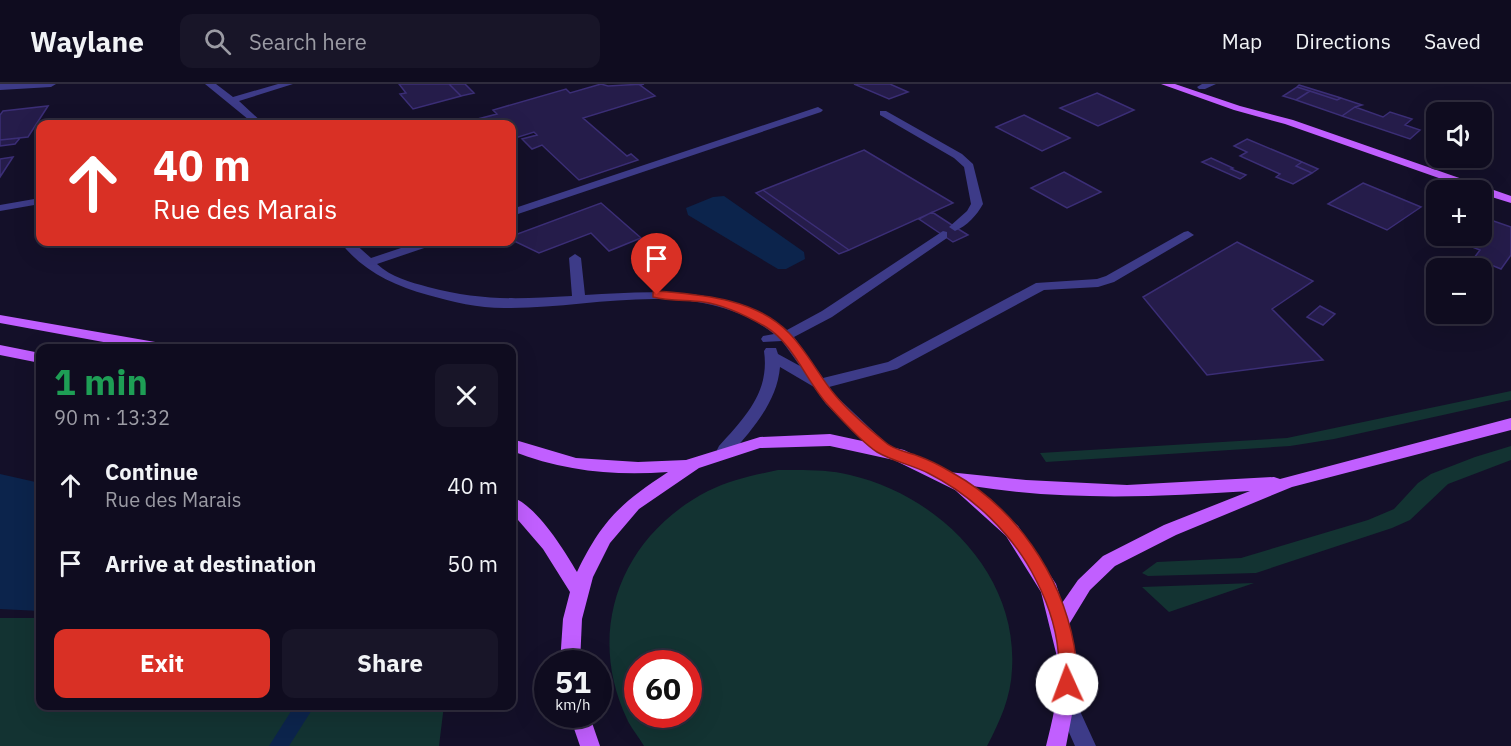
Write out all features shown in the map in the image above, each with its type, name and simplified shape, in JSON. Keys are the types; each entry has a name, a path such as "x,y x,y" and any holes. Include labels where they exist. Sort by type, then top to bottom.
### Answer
{"main road":[{"path":"1166,84 1237,108 1289,122 1511,200"},
{"path":"1202,85 1289,122"},
{"path":"0,319 140,344"},
{"path":"0,350 36,357"},
{"path":"1061,621 1084,585 1109,561 1170,530 1289,482 1511,424"},
{"path":"569,650 568,638 578,590 595,550 621,516 651,487 687,465 725,450 763,441 802,438 843,440 882,448 915,460 947,476 985,503 1017,537 1043,576 1061,621 1068,662 1067,705 1056,746"},
{"path":"516,446 576,466 609,469 687,465"},
{"path":"947,476 998,485 1151,491 1289,482"},
{"path":"516,508 556,550 578,590"},
{"path":"583,728 587,745"}],"street":[{"path":"0,87 51,84"},
{"path":"210,84 254,120"},
{"path":"232,100 288,84"},
{"path":"516,212 818,110"},
{"path":"883,113 958,156 969,166 977,204 972,213 955,227"},
{"path":"0,208 36,202"},
{"path":"768,339 786,336 827,314 943,235"},
{"path":"773,357 820,384 899,363 1041,286 1098,283 1110,279 1188,235"},
{"path":"350,246 380,273 403,284 461,300 504,304 579,301 627,296 682,296 727,304 758,318 786,336 831,400 882,448"},
{"path":"368,263 417,246"},
{"path":"575,258 579,301"},
{"path":"725,450 764,400 774,377 773,357 758,318"},
{"path":"1067,705 1086,746"}],"green space":[{"path":"1511,391 1511,400 1334,439 1290,446 1046,462 1040,453 1287,438"},
{"path":"1511,446 1511,460 1448,484 1410,520 1392,528 1256,573 1148,576 1142,573 1157,562 1241,558 1368,520 1394,509 1418,483 1431,474"},
{"path":"778,470 814,470 850,475 882,485 913,500 942,520 966,544 987,571 1002,601 1010,634 1012,669 1010,689 987,746 644,746 632,728 702,728 702,650 624,650 624,710 615,685 612,650 610,650 611,620 619,588 633,559 653,533 678,510 716,487 742,478"},
{"path":"1254,583 1169,612 1142,587"},
{"path":"0,618 36,618 36,710 443,710 439,746 0,746"}],"water":[{"path":"724,196 804,252 805,259 786,269 778,269 688,215 686,208 713,197"},
{"path":"0,474 36,482 36,611 0,609"}],"building":[{"path":"399,84 449,84 461,96 413,109 400,94 406,93"},
{"path":"449,84 465,84 474,93 461,96"},
{"path":"601,84 608,86 644,84 640,85 655,96 583,118 627,156 631,154 638,160 579,180 542,145 532,149 522,139 537,135 534,132 516,138 516,120 474,120 497,114 493,110 566,89 570,93"},
{"path":"854,84 890,84 908,92 889,99"},
{"path":"1299,85 1341,98 1337,100 1297,87"},
{"path":"1297,87 1310,91 1296,100 1283,96"},
{"path":"1310,91 1362,105 1342,116 1296,100"},
{"path":"1097,93 1134,110 1098,126 1060,108"},
{"path":"48,106 39,120 36,120 36,125 28,137 0,140 0,115 3,111"},
{"path":"1355,107 1383,117 1390,112 1412,119 1405,125 1420,130 1410,139 1342,116"},
{"path":"1024,115 1070,138 1042,151 996,127"},
{"path":"20,138 15,144 0,146 0,140"},
{"path":"1247,139 1302,162 1296,166 1312,173 1293,184 1276,177 1280,174 1240,156 1247,152 1234,146"},
{"path":"864,150 953,203 849,250 763,190"},
{"path":"13,157 0,177 0,159"},
{"path":"1211,158 1246,175 1240,179 1202,162"},
{"path":"1302,162 1318,169 1312,173 1296,166"},
{"path":"1064,172 1101,192 1067,208 1031,188"},
{"path":"1363,183 1421,207 1387,230 1328,204"},
{"path":"763,190 849,250 839,254 756,193"},
{"path":"601,203 641,238 609,251 591,233 539,253 516,242 516,235"},
{"path":"932,212 968,235 953,242 919,219"},
{"path":"1492,220 1511,227 1511,255 1501,269 1492,265 1492,258 1474,258 1480,250 1470,246 1492,246"},
{"path":"1237,242 1313,281 1272,309 1323,360 1207,375 1143,297"},
{"path":"1320,306 1335,314 1323,325 1307,317"}],"waterway":[{"path":"278,746 303,710"}],"route":[{"path":"657,295 706,299 727,304 747,311 773,326 786,336 831,400 882,448 915,460 947,476 985,503 1017,537 1043,576 1061,621 1068,662 1067,684"}]}
